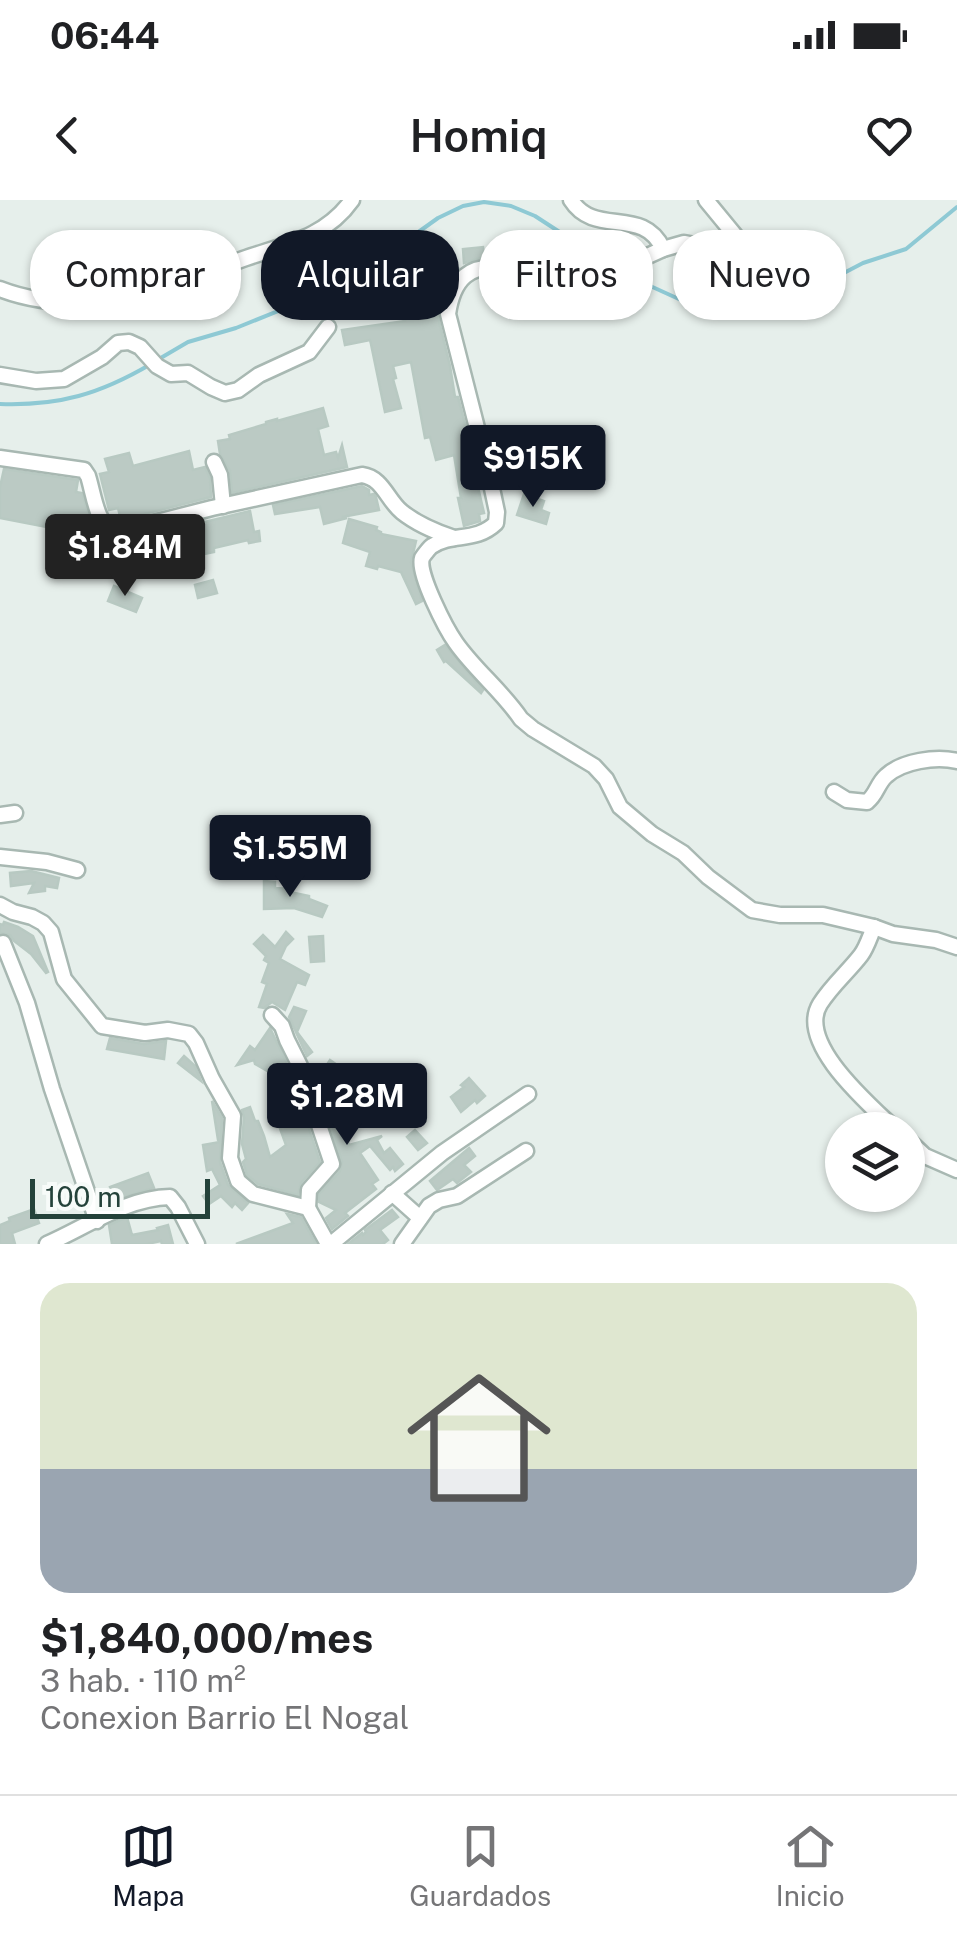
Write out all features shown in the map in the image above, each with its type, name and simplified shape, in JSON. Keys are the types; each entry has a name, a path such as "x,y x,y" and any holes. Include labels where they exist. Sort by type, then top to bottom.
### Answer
{"street":[{"path":"0,289 30,298 74,302 112,302 160,294 318,232 338,218 352,200"},
{"path":"571,200 584,215 604,223 623,221 638,226 656,236 663,249"},
{"path":"706,200 743,245 766,258 765,266 738,269 700,246 684,243 621,268 584,309 565,307 506,269 475,269 460,279 450,297 448,314 497,512 496,524 486,532 430,546 422,558 422,574 453,639 521,719 594,766 606,779 620,808 752,910 780,915 823,915 957,947"},
{"path":"0,375 36,381 64,379 118,344 129,342 172,374 188,373 225,393 238,390 309,352 328,327"},
{"path":"0,458 84,470 101,519 114,533 346,478 372,476 400,510 454,538"},
{"path":"214,462 220,475 223,506"},
{"path":"834,792 847,800 868,802 889,772 928,760 946,758 957,762"},
{"path":"0,857 76,870"},
{"path":"0,905 32,917 51,932 64,979 102,1026 145,1033 168,1030 189,1034 232,1111 230,1158 238,1181 253,1194 308,1208"},
{"path":"874,927 863,953 817,1008 815,1022 828,1058 878,1112"},
{"path":"3,943 27,1003 97,1220"},
{"path":"272,1015 282,1026 300,1066 302,1089 332,1164 309,1190 308,1208 330,1244 442,1153 528,1094"},
{"path":"402,1244 429,1206 484,1181 526,1151"},
{"path":"925,1156 957,1170"},
{"path":"392,1193 420,1218"},
{"path":"47,1244 124,1207 170,1197 197,1244"}],"building":[{"path":"479,247 479,258 464,263 463,249"},
{"path":"439,320 455,397 480,481 477,483 484,513 479,514 480,521 464,526 454,455 436,460 430,437 425,438 411,362 393,366 401,408 385,412 370,340 345,345 342,330"},
{"path":"323,408 328,426 318,429 324,455 336,452 338,458 342,445 347,467 232,493 230,471 218,441 266,422"},
{"path":"189,451 193,470 205,467 211,497 121,520 118,508 109,510 100,474 109,472 105,459 129,453 133,466"},
{"path":"4,469 78,480 76,492 82,493 99,534 95,549 80,545 83,534 0,518"},
{"path":"362,486 369,490 369,495 374,494 379,510 324,524 320,507 275,514 273,505"},
{"path":"524,494 544,501 541,510 549,513 546,524 517,515"},
{"path":"250,511 260,541 248,540 204,554 202,547 181,551 180,544 157,548 155,534"},
{"path":"349,519 377,527 381,534 416,541 411,562 422,601 416,604 401,572 366,566 370,552 343,543"},
{"path":"213,580 217,593 198,598 195,585"},
{"path":"114,586 142,598 136,612 108,601"},
{"path":"445,645 483,690 481,693 444,662 437,650"},
{"path":"31,871 59,878 57,888 45,886 45,891 29,893 34,883 11,886 10,873"},
{"path":"264,881 275,882 275,888 290,889 327,906 322,917 294,908 264,909"},
{"path":"4,922 33,936 48,972 10,935 0,933 0,924"},
{"path":"286,932 293,939 280,959 309,975 305,985 297,982 285,1010 272,1002 259,1007 269,963 254,944 263,935 275,947"},
{"path":"323,936 324,961 311,962 309,937"},
{"path":"294,1007 306,1011 297,1032 312,1052 307,1056 289,1017"},
{"path":"270,1028 289,1068 292,1093 320,1162 301,1183 298,1195 258,1184 247,1175 243,1162 246,1159 242,1110 250,1107 270,1157 286,1145 278,1123 285,1120 283,1114 292,1111 280,1092 285,1087 254,1060 237,1065 250,1046 255,1050"},
{"path":"110,1038 144,1044 166,1041 164,1059 107,1049"},
{"path":"184,1056 195,1066 201,1081 178,1063"},
{"path":"330,1060 350,1074 340,1085 362,1113 344,1127 349,1145 382,1136 377,1140 384,1153 390,1148 403,1164 395,1171 393,1167 390,1170 370,1146 360,1153 378,1180 372,1184 376,1189 345,1213 348,1216 332,1229 326,1218 336,1210 319,1202 319,1194 340,1171 342,1162 326,1112 312,1086 312,1076 317,1080"},
{"path":"469,1078 485,1096 461,1112 451,1097"},
{"path":"212,1101 222,1118 220,1162 228,1185 248,1203 242,1210 235,1203 232,1207 221,1196 209,1204 203,1196 220,1185 212,1169 207,1171 203,1145 220,1142"},
{"path":"415,1130 427,1143 418,1150 407,1137"},
{"path":"469,1148 475,1156 464,1165 471,1172 457,1183 453,1179 437,1190 430,1181"},
{"path":"148,1173 154,1188 114,1200 110,1187"},
{"path":"34,1209 39,1223 12,1233 15,1244 0,1244 0,1225"},
{"path":"392,1210 398,1217 380,1230 388,1240 383,1244 348,1244 363,1235"},
{"path":"287,1214 301,1217 316,1244 236,1244 293,1223"},
{"path":"127,1217 132,1235 168,1225 173,1244 112,1244 109,1225"}],"waterway":[{"path":"159,359 188,342 303,301 463,206 484,202 511,206 535,216 575,242 591,259 692,305 714,307 737,306 819,286 863,263 906,249 957,207"},
{"path":"0,404 41,403 78,396 151,364"}]}
